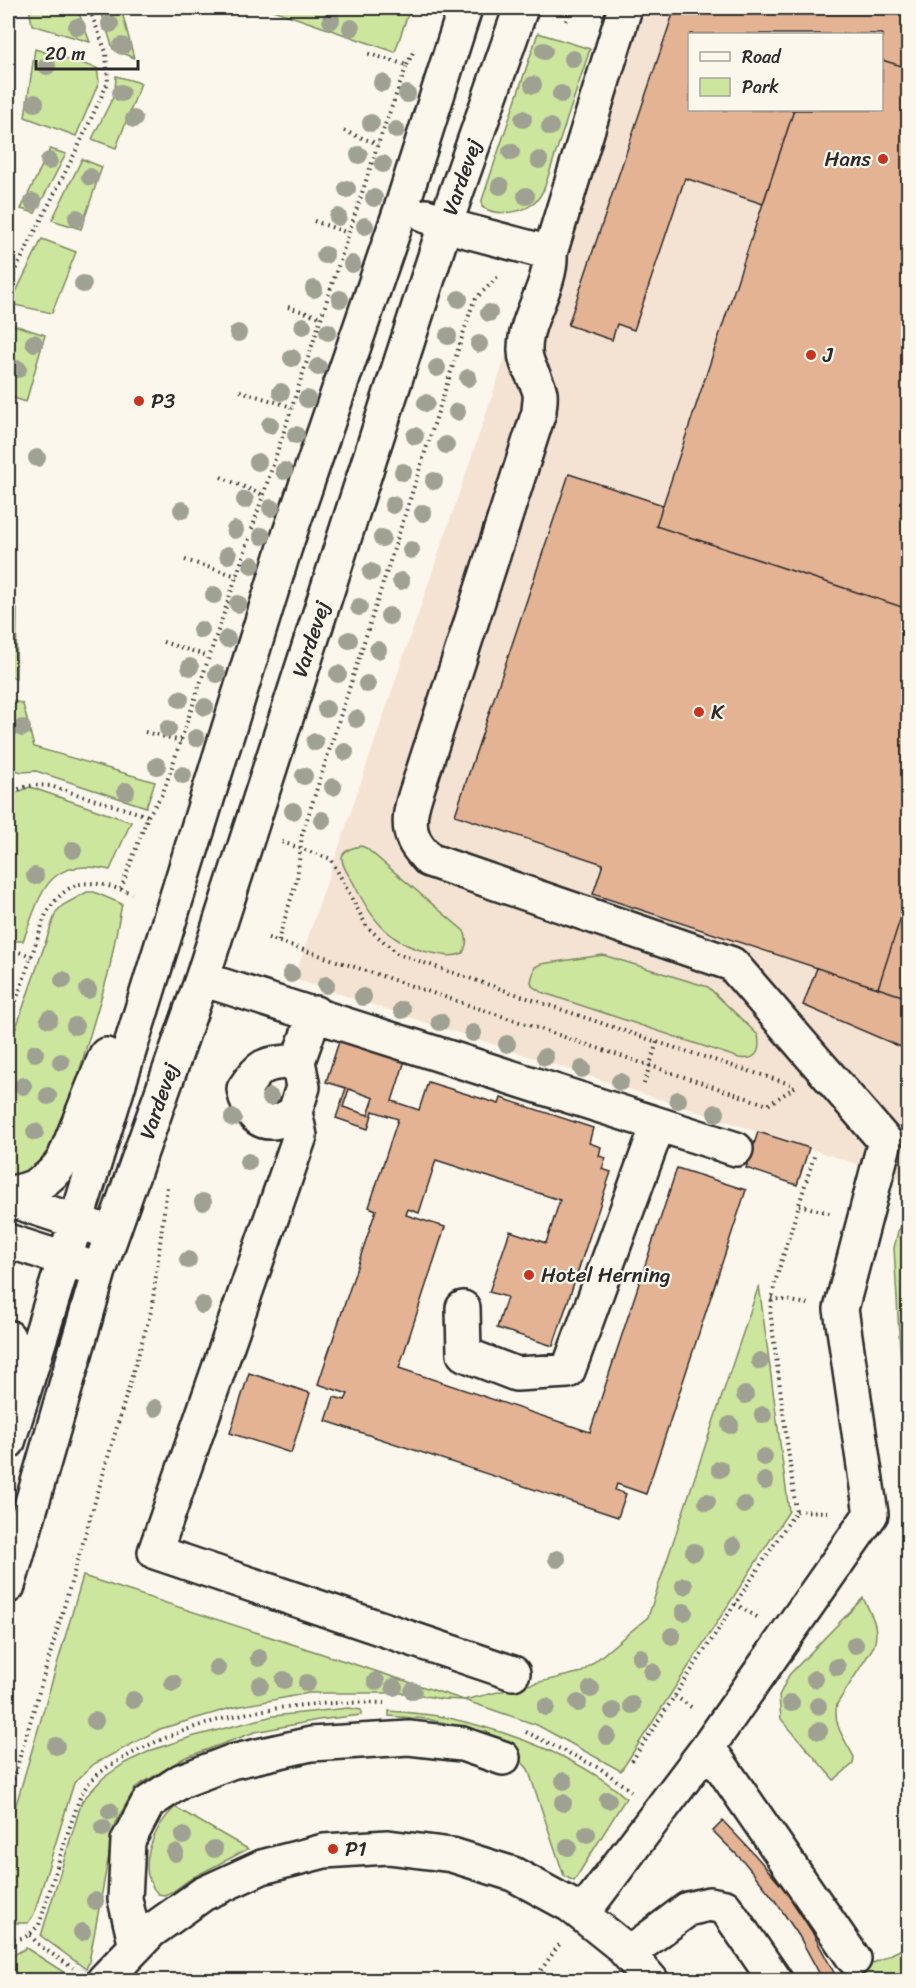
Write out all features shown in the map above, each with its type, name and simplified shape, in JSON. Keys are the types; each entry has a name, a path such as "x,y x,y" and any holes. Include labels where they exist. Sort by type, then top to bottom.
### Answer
{"street":[{"name":"Vardevej","path":"10,1435 285,547 401,209 465,8"},
{"name":"Vardevej","path":"8,1587 99,1271 202,979 446,222 521,8"},
{"path":"582,1914 708,1747 871,1514 842,1309 862,1223 897,1144 732,964 429,860 414,840 410,823 411,810 539,412 541,395 524,350 547,278 550,253 625,8"},
{"path":"401,209 446,222 463,230 550,253"},
{"name":"Vardevej","path":"8,1193 25,1191 39,1185 50,1177 64,1159 121,1017 161,943"},
{"path":"202,979 315,1013 736,1149"},
{"path":"315,1013 298,1061 303,1087 295,1112 300,1136 155,1552 513,1673"},
{"path":"295,1112 278,1122 266,1122 253,1115 247,1104 244,1089 255,1071 270,1064 298,1061"},
{"path":"463,1308 464,1354 516,1374 568,1371 646,1121"},
{"path":"8,1199 112,1233"},
{"path":"8,1241 99,1271"},
{"name":"Vardevej","path":"8,1337 13,1380 10,1435"},
{"path":"136,1947 124,1899 128,1841 148,1803 181,1780 231,1762 322,1743 409,1738 462,1744 503,1758"},
{"path":"708,1747 854,1959"},
{"path":"104,1980 151,1931 203,1894 262,1867 324,1851 388,1847 452,1855 513,1874 582,1914 620,1945 651,1980"},
{"path":"628,1954 688,1909 709,1904 717,1905 725,1907 775,1980"}],"path":[{"path":"8,285 79,145 108,82 106,52 89,8"},
{"path":"566,21 570,8"},
{"path":"121,889 148,816 163,793 181,741 348,232 406,65 366,53"},
{"path":"344,131 378,144"},
{"path":"314,221 348,232"},
{"path":"278,941 297,879 305,824 474,300 510,264 516,243"},
{"path":"288,306 320,317"},
{"path":"240,391 292,407"},
{"path":"221,477 263,495"},
{"path":"185,560 237,576"},
{"path":"163,642 208,656"},
{"path":"146,732 181,741"},
{"path":"8,782 17,789"},
{"path":"8,795 17,789 33,784 50,786 148,816"},
{"path":"268,938 768,1105 796,1086 657,1042 398,954 367,927 332,859 300,847"},
{"path":"8,1024 46,914 55,899 67,888 83,883 132,893"},
{"path":"8,949 32,956"},
{"path":"646,1121 649,1066 657,1042"},
{"path":"632,1761 796,1511 770,1310 775,1282 815,1153"},
{"path":"8,1797 152,1308 167,1185"},
{"path":"534,1980 582,1914"},
{"path":"30,1935 40,1946 66,1964"}],"shaded area":[{"path":"624,8 908,8 908,1181 294,979"}],"green space":[{"path":"29,8 77,8 90,42 32,25"},
{"path":"100,8 121,8 134,58 113,49"},
{"path":"267,8 410,8 395,52"},
{"path":"538,33 590,49 541,195 535,203 521,210 508,213 494,212 482,207 482,200"},
{"path":"35,49 97,68 99,82 76,136 25,117"},
{"path":"116,76 141,83 116,148 92,139 115,93"},
{"path":"50,149 66,154 35,213 21,209"},
{"path":"82,159 102,167 81,229 52,220"},
{"path":"42,239 76,252 52,313 10,304"},
{"path":"8,323 45,335 26,402 8,396"},
{"path":"8,605 17,609 16,678 8,676"},
{"path":"8,699 23,704 34,747 155,782 146,807 36,771 22,772 8,768"},
{"path":"30,787 131,822 110,870 89,867 72,868 60,873 42,893 23,941 8,941 8,803 15,793"},
{"path":"361,846 464,931 466,942 463,953 448,956 404,944 393,937 375,919 343,863 342,857 345,852"},
{"path":"87,892 94,892 122,904 109,971 58,1143 35,1171 8,1180 8,1051 56,912 63,905"},
{"path":"603,955 708,987 758,1035 759,1046 756,1054 750,1058 739,1058 541,992 532,986 535,967 541,964"},
{"path":"908,1217 908,1430 904,1419 894,1248 898,1231"},
{"path":"759,1285 789,1511 621,1771 537,1725 464,1700 582,1672 648,1617"},
{"path":"83,1576 464,1700 441,1699 411,1693 309,1693 231,1708 160,1729 94,1764 74,1783 34,1914 28,1923 8,1923 8,1832"},
{"path":"863,1598 874,1621 876,1639 874,1646 837,1704 838,1725 854,1757 853,1764 834,1780 781,1719 779,1696 789,1675"},
{"path":"348,1708 361,1710 361,1715 318,1720 255,1732 184,1758 136,1787 115,1823 86,1969 41,1936 82,1801 103,1778 125,1763 152,1750 191,1737 273,1716"},
{"path":"389,1711 449,1718 524,1740 589,1771 626,1798 574,1881 564,1876 528,1769 511,1750 487,1732 427,1719 389,1716"},
{"path":"175,1807 248,1849 164,1895 158,1894 151,1884 147,1861 154,1837 167,1815"},
{"path":"908,1946 908,1980 856,1980 867,1966"},
{"path":"26,1948 76,1980 8,1980 8,1954 14,1955"}],"building":[{"path":"675,8 908,8 908,68 883,60 883,33 688,33 688,111 794,111 763,204 685,178 634,330 617,324 612,340 568,325"},
{"name":"J","path":"883,60 908,68 908,609 656,526 794,111 883,111"},
{"name":"K","path":"569,474 663,505 656,526 908,609 908,895 878,988 593,894 603,864 455,815"},
{"path":"908,895 908,998 878,988"},
{"path":"817,968 908,998 908,1050 803,1005"},
{"path":"344,1026 409,1048 392,1101 419,1110 428,1082 499,1104 501,1098 593,1128 589,1143 601,1147 599,1156 606,1158 602,1169 611,1172 553,1346 497,1328 507,1297 489,1292 510,1231 546,1243 560,1200 436,1160 419,1213 408,1209 406,1215 445,1227 399,1368 590,1432 677,1168 746,1190 646,1494 617,1484 615,1490 626,1494 618,1517 326,1421 334,1397 345,1400 348,1394 318,1384 376,1210 369,1207 398,1119 373,1111 368,1129 336,1118 346,1088 326,1082","holes":["349,1089 374,1098 368,1115 343,1107"]},
{"path":"758,1132 809,1148 797,1185 746,1168"},
{"path":"249,1373 310,1393 291,1453 230,1433"},
{"path":"723,1821 785,1890 811,1930 838,1980 823,1980 799,1936 774,1899 745,1863 713,1831"}],"place":[{"name":"Hans","path":"883,159"},
{"name":"J","path":"811,355"},
{"name":"P3","path":"139,401"},
{"name":"K","path":"699,712"},
{"name":"Hotel Herning","path":"529,1275"},
{"name":"P1","path":"333,1849"}]}
